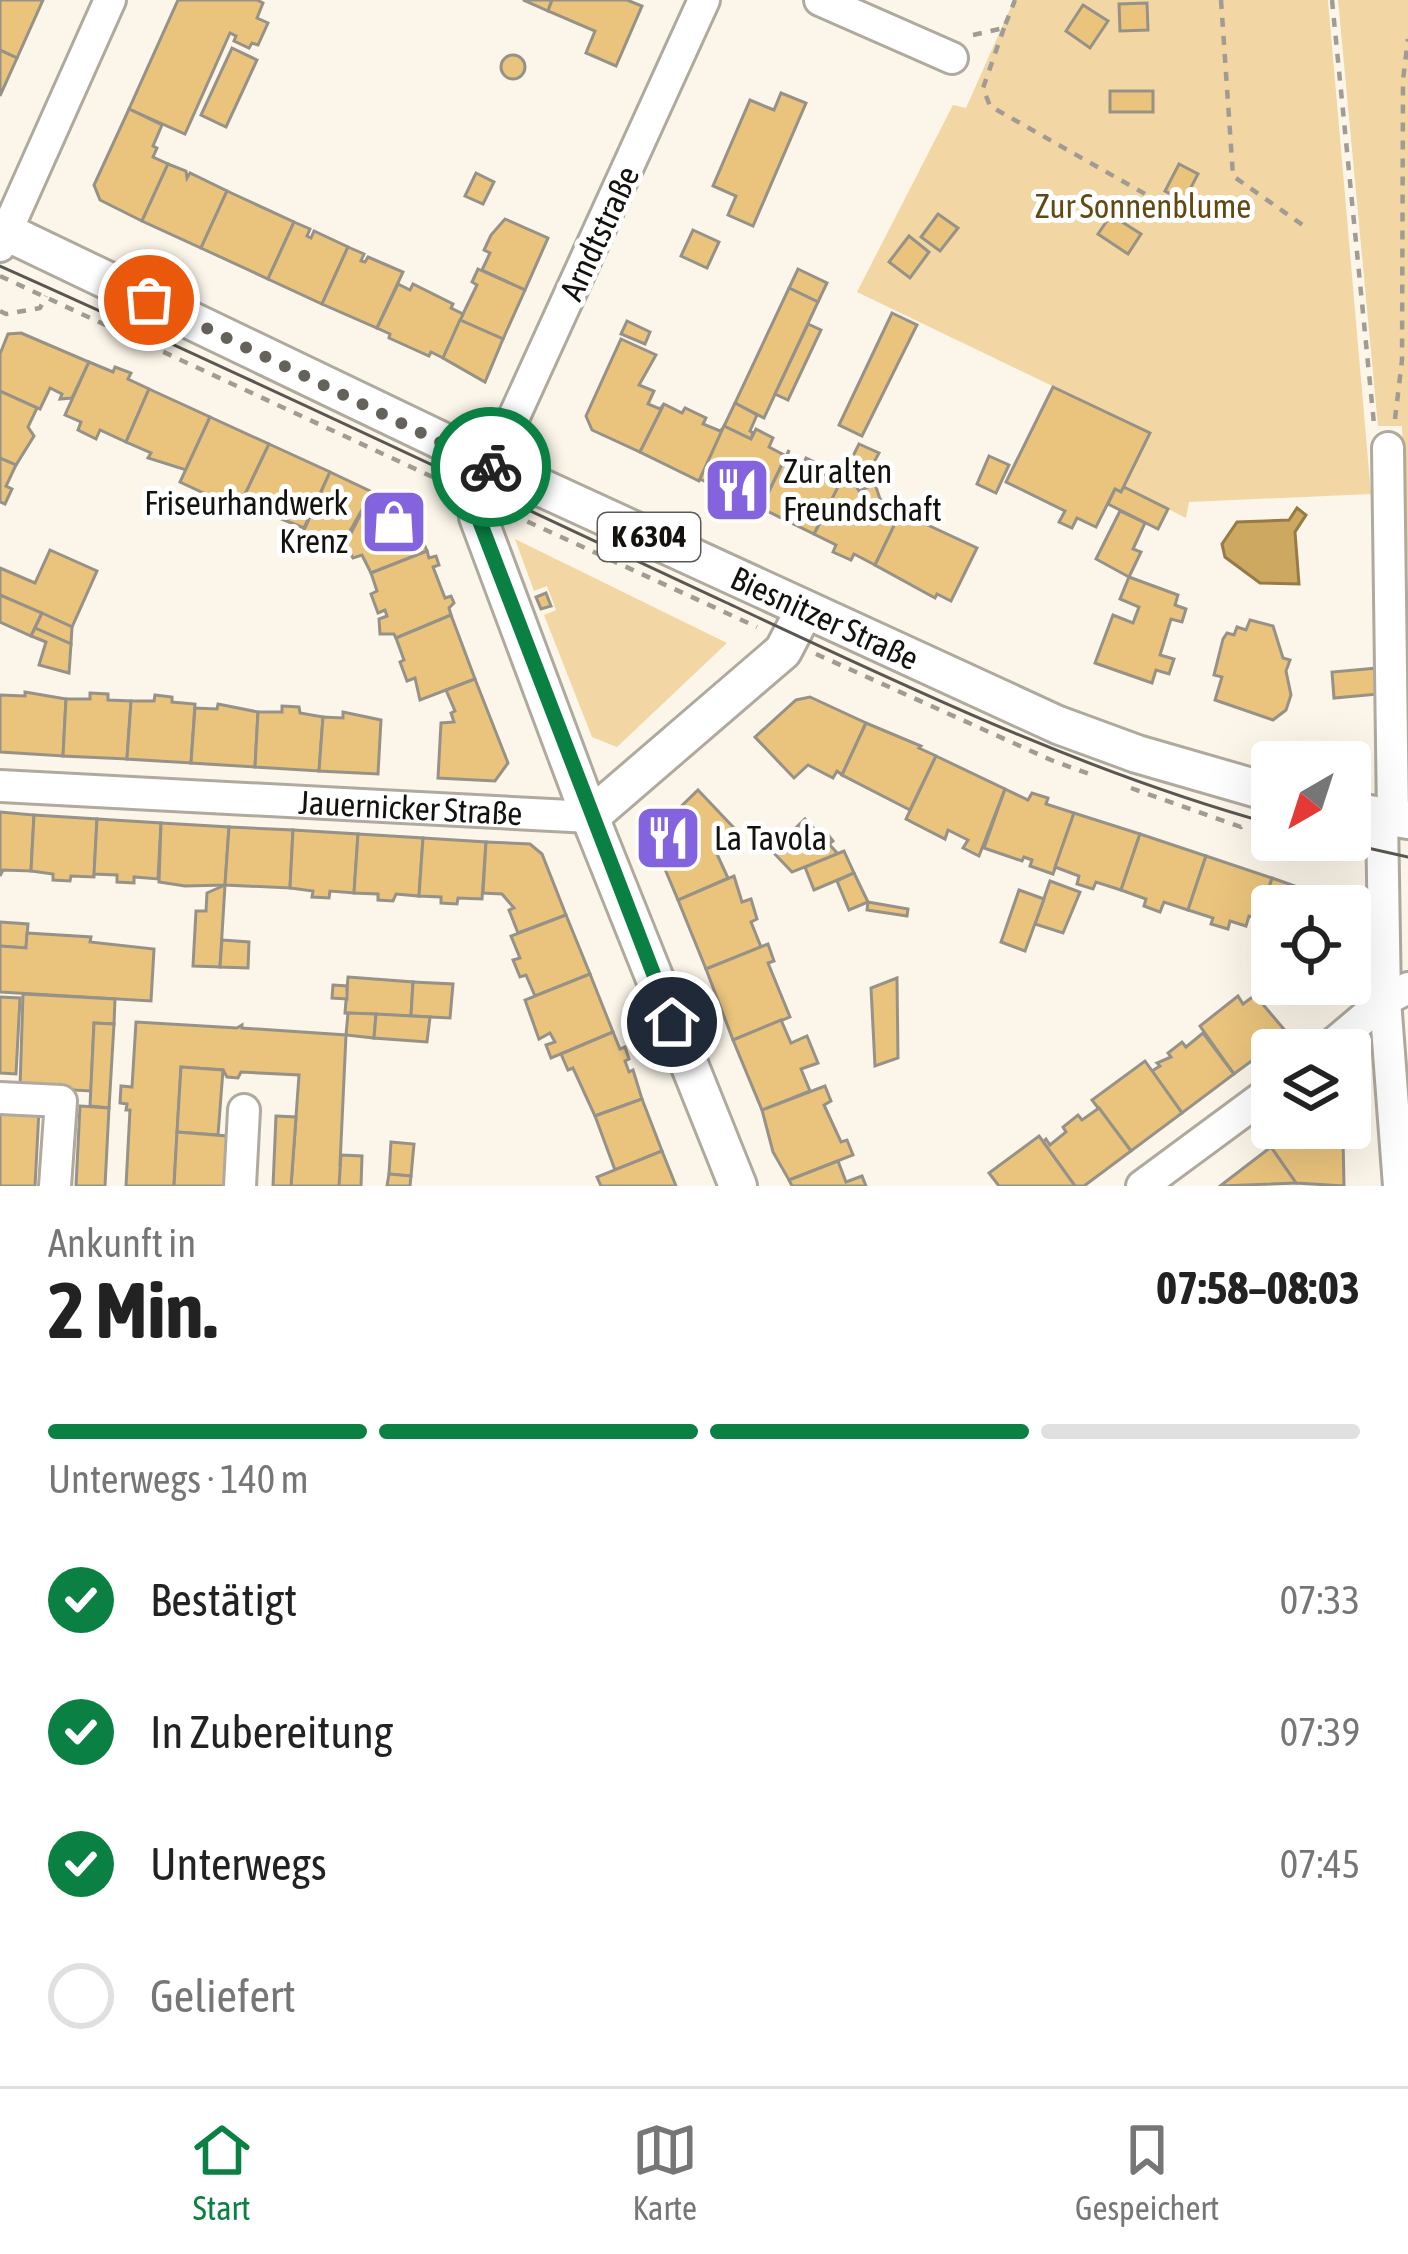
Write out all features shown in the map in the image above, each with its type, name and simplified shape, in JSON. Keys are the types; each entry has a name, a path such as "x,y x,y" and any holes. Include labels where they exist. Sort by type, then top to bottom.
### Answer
{"main road":[{"name":"Biesnitzer Straße","path":"2,236 1058,725 1251,787"},
{"path":"492,465 481,489 478,517 590,817 738,1186"},
{"path":"590,817 783,651 805,609"}],"street":[{"path":"2,236 110,0"},
{"name":"Arndtstraße","path":"492,465 704,0"},
{"path":"820,0 944,54"},
{"path":"1388,448 1383,816 1397,994 1399,1186"},
{"name":"Jauernicker Straße","path":"0,786 590,817"},
{"path":"1353,1029 1397,994"},
{"path":"0,1098 61,1101 55,1186"},
{"path":"1142,1186 1251,1106"},
{"path":"239,1186 244,1110"}],"path":[{"path":"1015,0 983,88 990,106 1184,216"},
{"path":"1221,0 1233,176 1304,226"},
{"path":"1332,0 1374,427 1388,448"},
{"path":"944,54 948,26 970,35 1004,28"},
{"path":"1388,448 1402,360 1403,80 1408,40"},
{"path":"0,311 40,308 50,288"}],"green space":[{"name":"Zur Sonnenblume","path":"1014,0 1328,0 1371,494 1189,502 1186,518 1124,487 1150,433 857,292 953,105 966,108"},
{"path":"1338,0 1408,0 1408,575 1402,426 1378,426"},
{"path":"515,539 727,643 617,747 592,737 544,615 556,610 547,586 534,591"}],"shaded area":[{"path":"1297,508 1306,515 1295,532 1299,584 1260,583 1225,557 1222,544 1237,522 1289,520"}],"building":[{"path":"0,0 43,0 17,58 0,50"},
{"path":"178,0 257,0 263,3 257,18 268,23 258,45 252,43 249,48 234,41 236,36 230,33 185,134 129,109"},
{"path":"523,0 552,0 548,11"},
{"path":"552,0 627,0 642,6 616,66 586,53 595,31 548,11"},
{"path":"1147,3 1148,30 1120,31 1119,4"},
{"path":"1083,5 1108,21 1090,48 1066,31"},
{"path":"232,48 257,60 226,127 201,115"},
{"path":"0,50 17,58 0,96"},
{"path":"513,55 525,67 513,79 501,67"},
{"path":"1110,91 1153,91 1153,112 1110,112"},
{"path":"781,93 806,103 753,226 728,215 736,196 713,186 750,100 774,110"},
{"path":"129,109 162,125 153,157 168,164 142,221 100,200 94,185"},
{"path":"168,164 186,171 187,178 190,173 227,191 201,248 142,221"},
{"path":"1179,164 1198,174 1184,201 1165,191"},
{"path":"476,173 494,182 483,204 465,196"},
{"path":"227,191 294,222 268,279 201,248"},
{"path":"938,214 958,228 940,251 921,237"},
{"path":"1111,215 1141,234 1128,254 1098,234"},
{"path":"505,219 548,238 525,290 482,270 490,253 484,250"},
{"path":"294,222 310,229 307,236 311,238 314,231 348,247 322,304 268,279"},
{"path":"693,230 719,242 707,268 681,256"},
{"path":"909,236 929,252 910,278 889,262"},
{"path":"348,247 364,254 361,261 368,257 403,272 377,328 322,304"},
{"path":"478,269 525,290 503,339 460,320 477,285 472,282"},
{"path":"798,269 827,283 818,302 789,288"},
{"path":"398,284 410,290 413,284 463,314 443,358 389,338 390,334 377,328"},
{"path":"789,288 818,302 764,418 735,403"},
{"path":"892,313 917,325 862,436 839,425"},
{"path":"460,320 503,339 485,382 443,358"},
{"path":"627,321 650,332 645,344 621,334"},
{"path":"808,324 821,330 788,400 775,394"},
{"path":"21,333 89,362 72,398 60,399 62,394 50,388 40,409 0,391 0,354 8,334"},
{"path":"621,339 656,355 639,385 654,391 648,404 660,409 664,404 640,452 592,430 586,416"},
{"path":"89,362 131,373 128,379 149,389 126,442 100,430 96,439 78,430 81,422 65,415"},
{"path":"1053,387 1150,433 1121,492 1115,489 1096,527 1077,518 1072,528 1059,522 1065,511 1006,482"},
{"path":"149,389 210,417 186,470 148,458 151,453 126,442"},
{"path":"0,391 37,408 28,427 34,436 16,465 0,458"},
{"path":"735,403 757,415 751,439 724,426"},
{"path":"664,404 706,418 703,424 720,431 724,427 699,481 640,452"},
{"path":"210,417 269,444 238,509 180,482"},
{"path":"724,426 751,439 756,429 773,438 769,447 786,456 761,508 700,479"},
{"path":"269,444 330,472 304,528 259,510 255,517 238,509"},
{"path":"859,444 879,453 864,481 856,486 859,491 875,484 880,499 902,510 875,565 854,554 851,560 833,552 836,545 814,534"},
{"path":"789,450 787,457 803,465 806,458 825,467 822,474 840,483 814,534 761,508"},
{"path":"989,456 1009,465 996,493 977,484"},
{"path":"0,458 16,465 6,486 12,489 5,504 0,502"},
{"path":"330,472 372,492 341,547 322,537 318,544 301,537"},
{"path":"1124,487 1168,509 1158,529 1108,504 1115,489 1121,492"},
{"path":"372,492 409,509 427,551 371,573 362,555 353,558 345,545"},
{"path":"903,507 920,516 917,520 977,548 951,601 937,594 935,598 875,565"},
{"path":"1120,511 1145,523 1133,549 1141,552 1129,577 1096,559"},
{"path":"50,550 97,571 72,627 0,595 0,568 35,583"},
{"path":"427,551 429,558 436,556 439,565 433,567 445,598 451,596 454,603 449,608 451,615 396,638 380,634 379,619 387,616 385,610 378,613 371,594 377,591 371,573"},
{"path":"1129,577 1178,595 1175,605 1186,609 1182,622 1171,619 1160,655 1174,659 1169,674 1156,670 1152,683 1095,663 1113,615 1133,623 1139,607 1120,599"},
{"path":"546,593 551,606 541,609 536,597"},
{"path":"0,595 42,613 31,636 0,622"},
{"path":"42,613 72,627 71,644 35,628"},
{"path":"451,615 475,679 420,700 415,678 407,681 396,638"},
{"path":"1250,620 1273,626 1283,658 1290,660 1286,671 1291,695 1286,710 1273,720 1215,700 1222,677 1214,675 1223,639 1227,633 1234,635 1237,627 1246,630"},
{"path":"35,628 71,644 69,673 39,665 46,642 31,636"},
{"path":"1378,668 1379,694 1334,698 1332,672"},
{"path":"475,679 508,763 495,781 438,778 441,723 454,722 451,713 455,711 446,690"},
{"path":"25,692 66,699 63,756 0,752 0,695 25,696"},
{"path":"90,693 131,701 127,759 63,756 66,699 90,699"},
{"path":"155,695 195,704 191,763 127,759 131,701 154,701"},
{"path":"810,697 866,723 842,775 837,771 833,778 808,765 794,778 755,737 796,700"},
{"path":"218,704 258,712 255,767 191,763 195,708 217,709"},
{"path":"282,706 323,717 319,771 255,767 258,712 282,712"},
{"path":"343,712 381,720 378,774 319,771 323,717 343,718"},
{"path":"866,723 936,756 910,810 842,775"},
{"path":"936,756 1005,789 979,856 963,848 968,840 948,830 945,839 906,819"},
{"path":"1005,789 1028,800 1032,793 1048,798 1046,804 1074,813 1053,874 1030,866 1032,860 984,848"},
{"path":"698,790 734,828 716,852 728,878 678,900 654,843 656,831"},
{"path":"0,812 34,815 31,871 3,870 0,876"},
{"path":"1074,813 1140,834 1121,890 1096,882 1093,889 1077,884 1079,876 1055,867"},
{"path":"34,815 97,819 94,877 53,880 53,874 31,871"},
{"path":"97,819 161,823 158,879 134,877 134,883 117,882 117,875 94,874"},
{"path":"805,819 825,840 829,836 838,854 792,872 772,851"},
{"path":"161,823 229,827 225,885 159,882"},
{"path":"229,827 293,830 290,888 225,885"},
{"path":"293,830 358,834 354,893 330,891 329,898 312,897 313,891 290,888"},
{"path":"358,834 423,838 419,896 396,894 393,901 378,900 378,894 354,893"},
{"path":"1140,834 1206,856 1188,910 1164,902 1160,912 1144,906 1146,899 1121,890"},
{"path":"423,838 486,842 482,899 458,898 457,904 419,896"},
{"path":"486,842 530,844 542,854 566,915 518,933 509,910 514,908 502,894 483,893"},
{"path":"844,851 854,873 814,890 805,867"},
{"path":"1206,856 1272,878 1270,885 1251,885 1251,917 1246,926 1230,921 1228,929 1188,910"},
{"path":"854,873 868,902 849,910 837,881"},
{"path":"734,876 742,902 751,899 757,919 751,922 761,947 706,969 678,900"},
{"path":"1050,881 1080,892 1063,933 1035,924"},
{"path":"225,885 220,967 193,966 196,911 206,911 207,893"},
{"path":"1019,890 1044,899 1025,951 1001,942"},
{"path":"868,902 908,909 907,916 867,910"},
{"path":"566,915 590,974 535,996 513,960 520,958 511,936"},
{"path":"0,922 28,924 26,948 0,946"},
{"path":"27,933 91,937 90,942 154,949 151,1001 0,992 0,946 26,948"},
{"path":"222,940 249,942 248,968 220,967"},
{"path":"768,944 774,961 768,963 790,1017 733,1040 706,969"},
{"path":"590,974 613,1032 551,1058 546,1045 555,1042 550,1033 539,1039 525,1000"},
{"path":"348,977 413,982 411,1016 345,1013"},
{"path":"897,978 898,1058 875,1066 871,988"},
{"path":"413,982 453,984 450,1018 411,1016"},
{"path":"333,985 347,986 347,999 332,998"},
{"path":"23,994 115,999 114,1024 94,1023 91,1091 20,1087"},
{"path":"1238,996 1243,1004 1251,998 1251,1005 1263,1005 1284,1029 1251,1029 1251,1061 1234,1074 1200,1026"},
{"path":"0,997 20,998 16,1074 0,1073"},
{"path":"348,1013 376,1014 374,1038 346,1035"},
{"path":"376,1014 430,1017 427,1042 374,1038"},
{"path":"781,1020 791,1043 807,1036 818,1063 801,1069 810,1091 762,1110 733,1040"},
{"path":"136,1022 346,1035 339,1186 291,1186 299,1075 241,1072 238,1078 227,1077 223,1070 181,1067 174,1186 126,1186 130,1110 120,1103 121,1086 132,1087"},
{"path":"94,1023 114,1024 109,1108 90,1106"},
{"path":"613,1032 620,1049 625,1047 629,1059 625,1061 629,1072 633,1070 642,1099 595,1116 573,1068 568,1070 561,1054"},
{"path":"1203,1033 1234,1074 1182,1113 1152,1071 1182,1042 1186,1047"},
{"path":"1145,1061 1182,1113 1131,1151 1092,1100"},
{"path":"181,1067 223,1070 218,1135 177,1132"},
{"path":"825,1086 831,1101 824,1105 841,1142 847,1140 853,1155 789,1180 773,1152 762,1110"},
{"path":"642,1099 662,1151 615,1170 595,1116"},
{"path":"80,1106 109,1108 105,1186 76,1186"},
{"path":"0,1108 39,1110 35,1186 0,1186"},
{"path":"1099,1108 1131,1151 1084,1186 1075,1186 1043,1142 1046,1139 1050,1145 1078,1115 1082,1120"},
{"path":"276,1116 296,1117 291,1186 273,1186"},
{"path":"177,1132 227,1136 224,1186 174,1186"},
{"path":"1039,1136 1075,1186 999,1186 989,1173"},
{"path":"391,1142 414,1144 411,1176 389,1174"},
{"path":"1268,1149 1296,1183 1220,1186"},
{"path":"1272,1149 1343,1149 1344,1186 1296,1183"},
{"path":"662,1151 676,1186 601,1186 597,1177"},
{"path":"341,1155 362,1156 361,1186 339,1186"},
{"path":"838,1161 846,1182 862,1176 866,1186 792,1186 789,1180"},
{"path":"389,1174 411,1176 410,1186 387,1186"}],"tram line":[{"path":"0,266 926,695 1063,753 1251,818"},
{"path":"1371,849 1408,857"}],"way so far":[{"path":"149,300 491,467"}],"place":[{"name":"Zur alten Freundschaft","path":"737,490"},
{"name":"Friseurhandwerk Krenz","path":"394,522"},
{"name":"La Tavola","path":"668,838"}],"route":[{"path":"491,467 478,499 478,517 672,1022"}]}
